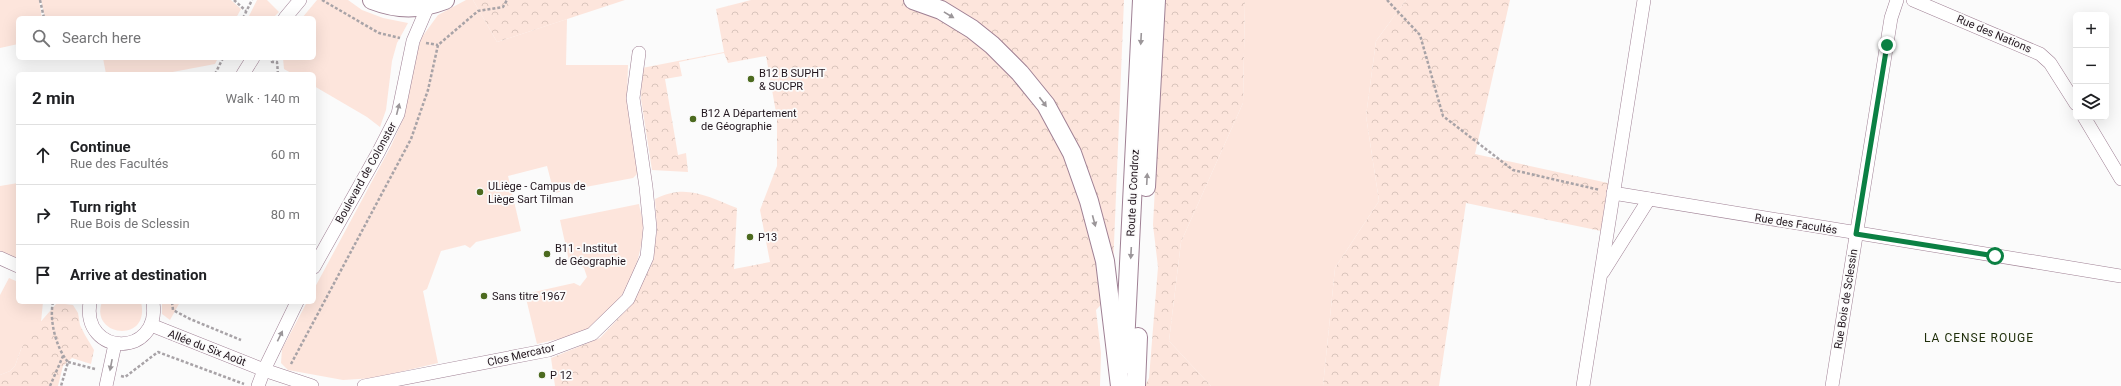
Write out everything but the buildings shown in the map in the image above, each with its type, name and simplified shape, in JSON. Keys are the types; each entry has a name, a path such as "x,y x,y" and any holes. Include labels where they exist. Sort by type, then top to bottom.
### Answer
{"main road":[{"path":"372,0 388,6 408,9 437,3"},
{"path":"913,0 941,10 972,29 992,45 1020,73 1046,106 1072,153 1089,201 1105,261 1120,386"},
{"name":"Route du Condroz","path":"1120,386 1126,353 1142,0"},
{"name":"Route du Condroz","path":"1136,386 1156,0"}],"street":[{"path":"287,16 300,0"},
{"path":"1583,386 1644,0"},
{"name":"Rue Bois de Sclessin","path":"1832,386 1891,18 1897,0"},
{"name":"Rue des Nations","path":"1913,0 2040,54 2050,63 2073,99"},
{"name":"Boulevard de Colonster","path":"316,263 378,153 398,114 413,41 437,3"},
{"name":"Clos Mercator","path":"364,386 550,350 592,334 628,299 647,256 650,228 634,98 639,53"},
{"path":"244,72 252,60"},
{"path":"2086,120 2121,178"},
{"name":"Rue des Facultés","path":"1613,193 1856,234 2121,276"},
{"path":"1600,277 1649,200"},
{"path":"0,258 16,265"},
{"path":"90,304 88,313 92,327 102,338 115,344 126,344 136,341 145,334 151,325 154,313 153,304"},
{"path":"258,386 264,370 296,304"},
{"name":"Allée du Six Août","path":"151,325 264,370"},
{"path":"106,386 115,344"},
{"path":"264,370 312,386"}],"path":[{"path":"40,0 44,16"},
{"path":"234,0 246,11"},
{"path":"244,16 252,0"},
{"path":"322,0 379,33 438,45"},
{"path":"284,377 411,139 428,90 438,45 478,11 503,7 507,0"},
{"path":"1387,0 1420,35 1443,116 1512,170 1613,193"},
{"path":"216,72 222,60"},
{"path":"272,60 272,62 277,62 278,72"},
{"path":"53,304 52,317 63,356 68,362 125,377 158,352 248,386"},
{"path":"172,304 173,310 241,340"},
{"path":"50,386 63,356"},
{"path":"61,386 68,362"}],"green space":[{"path":"0,0 39,0 42,16 16,16 16,44 0,48"},
{"path":"41,0 231,0 241,9 237,16 45,16"},
{"path":"257,0 267,0 279,12 275,16 249,16"},
{"path":"317,0 348,0 362,10 383,18 408,23 397,43 392,61 386,110 380,127 367,117 316,87 316,72 289,72 284,69 283,60 316,60 316,16 304,16"},
{"path":"466,0 473,0 497,42 567,19 566,65 628,65 627,97 639,172 633,178 554,193 547,166 508,176 521,231 476,242 470,248 465,245 441,251 427,289 423,291 438,363 374,378 343,380 288,370 281,363 282,349 306,304 316,304 316,285 391,146 404,117 413,61 422,37 438,15"},
{"path":"473,0 625,0 497,42"},
{"path":"751,0 1124,0 1112,293 1096,310 1101,353 1100,386 555,386 551,358 600,338 631,305 652,263 657,230 655,199 666,194 677,192 697,193 737,208 734,269 770,262 760,210 777,166 777,118 766,56 728,63 724,53 679,62 682,76 665,79 678,155 686,153 688,172 652,170 641,99 642,68 724,52 716,9"},
{"path":"1165,0 1245,0 1243,103 1181,242 1169,341 1211,386 1145,386 1149,378 1158,267 1153,225"},
{"path":"1245,0 1406,0 1376,41 1366,116 1379,201 1335,268 1323,386 1211,386 1169,341 1181,242 1243,103"},
{"path":"1406,0 1510,0 1475,154 1608,183 1601,231 1466,203 1439,386 1323,386 1335,268 1379,201 1366,116 1376,41"},
{"path":"103,60 217,60 215,64 173,72 106,72"},
{"path":"16,183 16,258 0,251 0,186"},
{"path":"639,204 643,220 640,252 630,280 615,305 605,316 589,329 567,337 537,344 525,294 574,283 580,286 587,277 584,268 579,264 570,265 560,220"},
{"path":"9,278 16,281 16,304 43,304 41,322 21,349 15,366 10,371 0,375 0,295"},
{"path":"56,304 73,305 78,313 80,325 94,350 91,364 72,358 63,366 58,386 0,386 0,375 10,371 15,366 21,349 30,334"},
{"path":"102,304 141,304 142,315 137,325 130,330 120,331 111,328 104,323 100,314"},
{"path":"162,304 179,304 170,320 162,314"}],"place":[{"name":"B12 B SUPHT & SUCPR","path":"751,79"},
{"name":"B12 A Département de Géographie","path":"693,119"},
{"name":"ULiège - Campus de Liège Sart Tilman","path":"480,192"},
{"name":"P13","path":"750,237"},
{"name":"B11 - Institut de Géographie","path":"547,254"},
{"name":"Sans titre 1967","path":"484,296"},
{"name":"P 12","path":"542,375"}],"district":[{"name":"LA CENSE ROUGE","path":"1979,338"}],"route":[{"path":"1887,45 1856,234 1995,256"}]}
